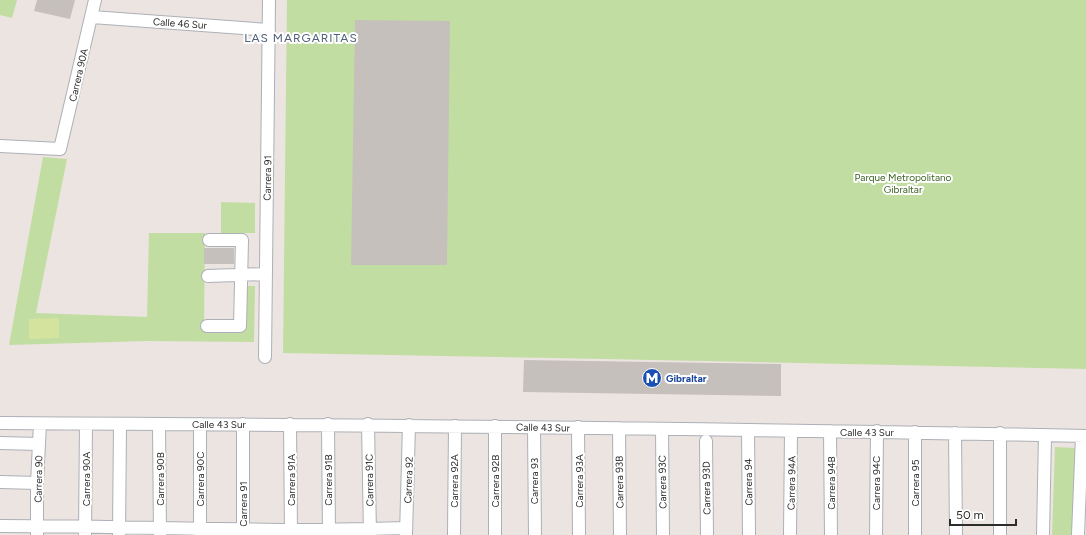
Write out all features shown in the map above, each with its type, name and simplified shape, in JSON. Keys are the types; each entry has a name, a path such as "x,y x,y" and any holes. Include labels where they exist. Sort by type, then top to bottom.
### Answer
{"street":[{"name":"Carrera 90A","path":"0,146 60,149 96,0"},
{"name":"Carrera 91","path":"265,357 269,0"},
{"name":"Calle 46 Sur","path":"92,17 269,30"},
{"path":"207,326 240,326 242,240 209,240"},
{"path":"208,276 266,274"},
{"name":"Calle 43 Sur","path":"0,423 368,424 830,432 955,432 1084,436"},
{"name":"Carrera 90","path":"37,531 37,483 40,424"},
{"name":"Carrera 90A","path":"85,530 86,424"},
{"path":"119,531 120,424"},
{"name":"Carrera 90B","path":"160,424 160,531"},
{"name":"Carrera 90C","path":"200,424 200,532"},
{"name":"Carrera 91","path":"243,424 244,532"},
{"name":"Carrera 91A","path":"290,424 291,532"},
{"name":"Carrera 91B","path":"328,424 329,532"},
{"name":"Carrera 91C","path":"368,424 370,532"},
{"name":"Carrera 92","path":"406,532 409,425"},
{"name":"Carrera 92A","path":"454,426 454,535"},
{"name":"Carrera 92B","path":"495,426 495,535"},
{"name":"Carrera 93","path":"534,427 535,535"},
{"name":"Carrera 93A","path":"578,428 579,535"},
{"name":"Carrera 93B","path":"618,428 620,535"},
{"name":"Carrera 93C","path":"662,429 663,535"},
{"name":"Carrera 94","path":"748,430 749,535"},
{"name":"Carrera 94A","path":"790,535 791,431"},
{"name":"Carrera 94C","path":"876,535 877,431"},
{"name":"Carrera 94B","path":"830,432 831,535"},
{"name":"Carrera 95","path":"915,432 916,535"},
{"path":"955,432 956,535"},
{"path":"1000,433 1000,535"},
{"path":"1043,535 1046,435"},
{"path":"1078,535 1084,436"},
{"name":"Carrera 93D","path":"706,441 707,535"},
{"path":"0,443 39,444"},
{"path":"0,482 37,483"},
{"path":"0,526 37,531 406,532"}],"green space":[{"path":"0,0 17,0 12,18 0,15"},
{"name":"Parque Metropolitano Gibraltar","path":"287,0 1086,0 1086,369 283,353"},
{"path":"43,157 67,159 36,313 147,317 149,233 205,233 204,329 242,329 243,286 255,286 254,342 147,341 9,345"},
{"path":"221,202 255,203 255,233 221,233"},
{"path":"59,318 59,338 29,339 29,319"},
{"path":"1055,447 1075,448 1072,535 1052,535"}],"building":[{"path":"37,0 75,0 70,19 34,11"},
{"path":"355,20 450,21 447,265 351,265"},
{"path":"204,248 234,248 234,264 204,264"},
{"name":"Gibraltar","path":"524,360 781,364 781,396 523,392"}],"place":[{"name":"Gibraltar","path":"652,378"}],"district":[{"name":"LAS MARGARITAS","path":"301,38"}]}
